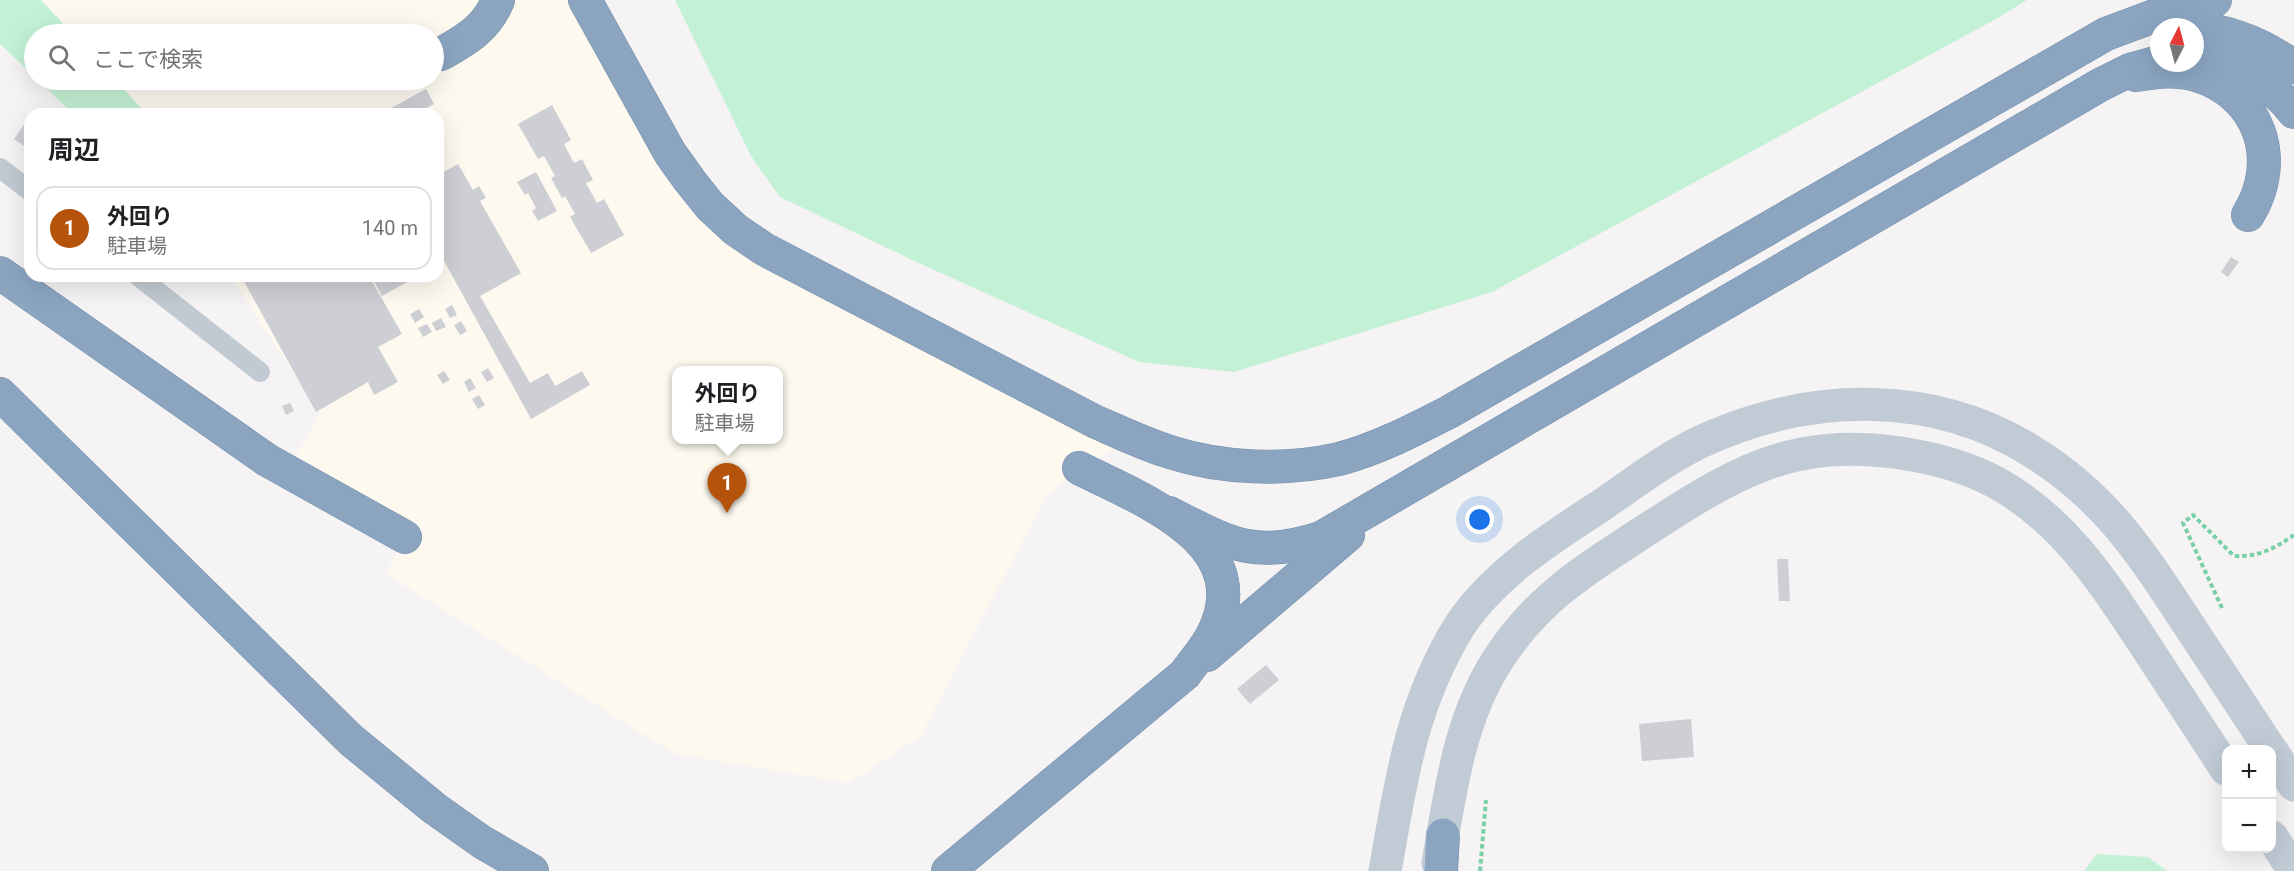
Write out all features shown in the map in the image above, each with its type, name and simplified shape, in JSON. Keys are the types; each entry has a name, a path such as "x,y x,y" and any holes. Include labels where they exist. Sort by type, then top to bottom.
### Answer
{"highway":[{"path":"444,52 471,37 486,22 498,0"},
{"path":"585,0 670,153 690,181 710,206 736,230 764,249 1094,422 1172,453 1205,460 1276,466 1308,464 1340,458 1410,432 1449,412 2106,34 2131,24 2215,0"},
{"path":"2204,30 2239,37 2269,50 2294,67"},
{"path":"2079,51 2113,37 2150,31"},
{"path":"2204,62 2243,71 2276,93 2294,112"},
{"path":"1079,468 1219,538 1246,546 1269,549 1294,546 1321,538 1453,459 2100,85 2130,70 2150,64"},
{"path":"2100,85 2139,74 2179,72 2197,75 2237,99 2256,123 2264,150 2263,178 2248,215"},
{"path":"0,273 267,460 405,537"},
{"path":"0,394 351,740 434,808 482,842 532,871"},
{"path":"948,871 1393,497"},
{"path":"1169,513 1193,532 1210,552 1218,567 1222,584 1219,618 1215,631 1185,674"},
{"path":"1439,871 1443,835"}],"street":[{"path":"1385,871 1410,738 1422,701 1459,626 1486,595 1516,565 1550,538 1675,457 1707,439 1750,422 1782,413 1832,404 1873,403 1905,406 1954,416 1995,431 2031,450 2066,474 2123,528 2148,562 2268,745"},
{"path":"1443,835 1461,744 1477,699 1497,660 1524,623 1552,595 1595,563 1702,494 1733,477 1767,463 1804,453 1837,449 1877,450 1955,464 1995,482 2028,503 2058,528 2084,556 2222,763"},
{"path":"2276,758 2294,785"},
{"path":"2276,844 2294,871"}],"lane":[{"path":"0,168 24,186"},
{"path":"146,282 260,372"}],"path":[{"path":"2225,615 2182,523 2193,515 2234,556 2251,556 2274,549 2294,535"},
{"path":"1480,871 1487,798"}],"shaded area":[{"path":"0,0 578,0 683,188 1113,447 1047,494 921,735 849,783 673,753 386,574 404,537 287,470 320,415 235,282 444,282 444,108 67,108 48,90 444,90 444,24 24,24 24,67 0,44"}],"green space":[{"path":"0,0 41,0 64,24 24,24 24,67 0,44"},
{"path":"675,0 2027,0 1996,19 1492,292 1234,372 1139,362 923,265 780,197 751,156"},
{"path":"48,90 124,90 141,108 67,108"},
{"path":"2097,854 2148,857 2167,871 2084,871"}],"building":[{"path":"424,90 427,90 434,104 427,108 391,108"},
{"path":"552,105 571,140 564,144 574,163 582,159 593,180 586,183 597,203 604,199 624,235 591,253 570,217 575,214 565,196 562,198 551,178 555,176 544,156 538,159 518,124"},
{"path":"24,125 24,146 14,139"},
{"path":"458,164 473,190 479,186 486,198 480,201 521,273 480,296 530,383 548,373 555,386 582,371 590,385 531,419 444,261 444,172"},
{"path":"536,172 557,211 538,221 532,211 536,208 528,193 525,195 517,182"},
{"path":"2231,257 2239,262 2228,277 2221,272"},
{"path":"244,282 372,282 402,334 378,347 398,382 374,395 368,382 316,412"},
{"path":"374,282 407,282 382,296"},
{"path":"452,305 457,315 450,318 445,309"},
{"path":"419,309 424,317 415,323 410,314"},
{"path":"441,318 446,327 436,331 432,323"},
{"path":"461,321 467,331 460,335 454,325"},
{"path":"427,324 432,332 423,337 418,328"},
{"path":"488,368 494,378 487,382 481,372"},
{"path":"444,371 450,380 443,384 437,375"},
{"path":"470,378 476,388 469,392 464,382"},
{"path":"479,395 485,405 478,409 472,399"},
{"path":"290,403 294,411 286,415 282,406"},
{"path":"1777,559 1788,559 1790,601 1779,601"},
{"path":"1266,665 1279,680 1250,704 1237,689"},
{"path":"1691,719 1694,757 1642,761 1639,724"}],"place":[{"name":"外回り","path":"727,513"}]}
